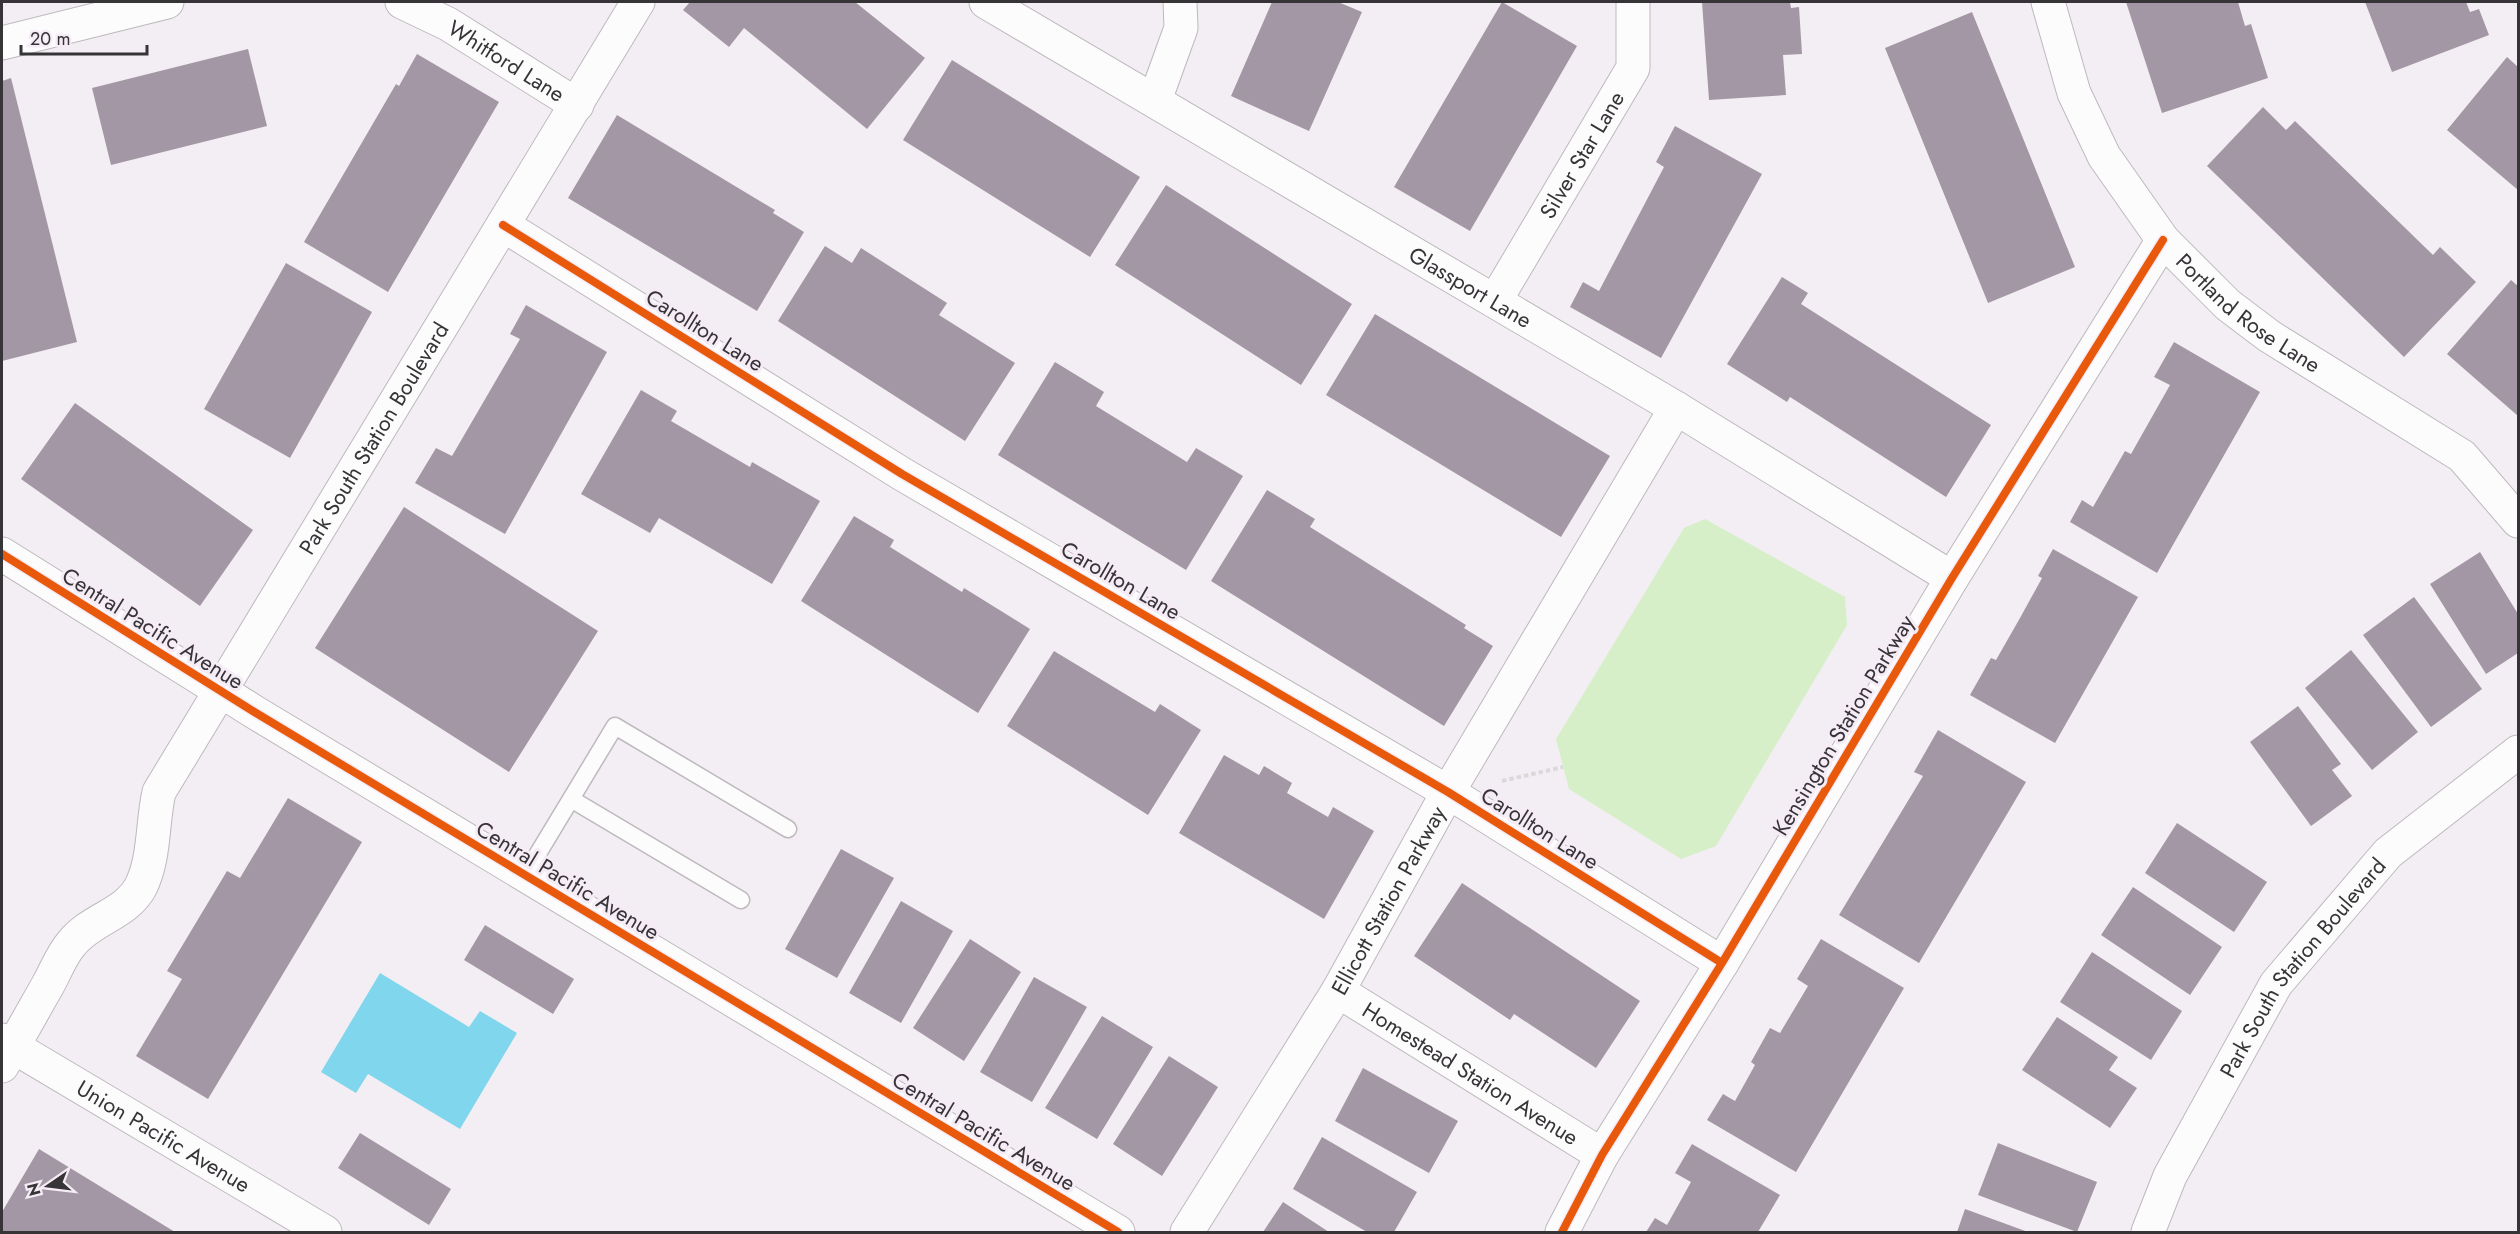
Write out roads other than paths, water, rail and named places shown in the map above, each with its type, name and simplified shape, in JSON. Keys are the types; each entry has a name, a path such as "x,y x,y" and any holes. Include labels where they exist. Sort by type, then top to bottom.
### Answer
{"street":[{"path":"2,43 167,2"},
{"name":"Whitford Lane","path":"402,2 448,24 577,105"},
{"name":"Park South Station Boulevard","path":"5,1051 71,944 100,919 118,911 133,898 141,886 146,873 153,816 159,792 638,2"},
{"name":"Glassport Lane","path":"986,2 1676,408 1952,578"},
{"path":"1155,100 1180,28 1180,2"},
{"name":"Silver Star Lane","path":"1495,301 1633,68 1634,2"},
{"name":"Portland Rose Lane","path":"2048,2 2074,93 2104,156 2163,240 2228,305 2269,336 2462,456 2518,521"},
{"name":"Carollton Lane","path":"503,225 902,474 1448,792 1722,963"},
{"name":"Kensington Station Parkway","path":"1562,1233 1602,1155 1722,963 1952,578 2163,240"},
{"name":"Ellicott Station Parkway","path":"1187,1233 1338,991 1448,792 1676,408"},
{"name":"Central Pacific Avenue","path":"2,554 221,691 1118,1233"},
{"name":"Park South Station Boulevard","path":"2148,1233 2170,1176 2276,984 2388,853 2518,752"},
{"name":"Homestead Station Avenue","path":"1338,991 1602,1155"},
{"name":"Union Pacific Avenue","path":"5,1051 325,1233"}],"lane":[{"path":"525,875 615,726 788,829"},
{"path":"571,799 741,900"}],"water":[{"path":"380,973 469,1027 480,1011 517,1033 460,1129 368,1074 356,1093 321,1072"}]}
